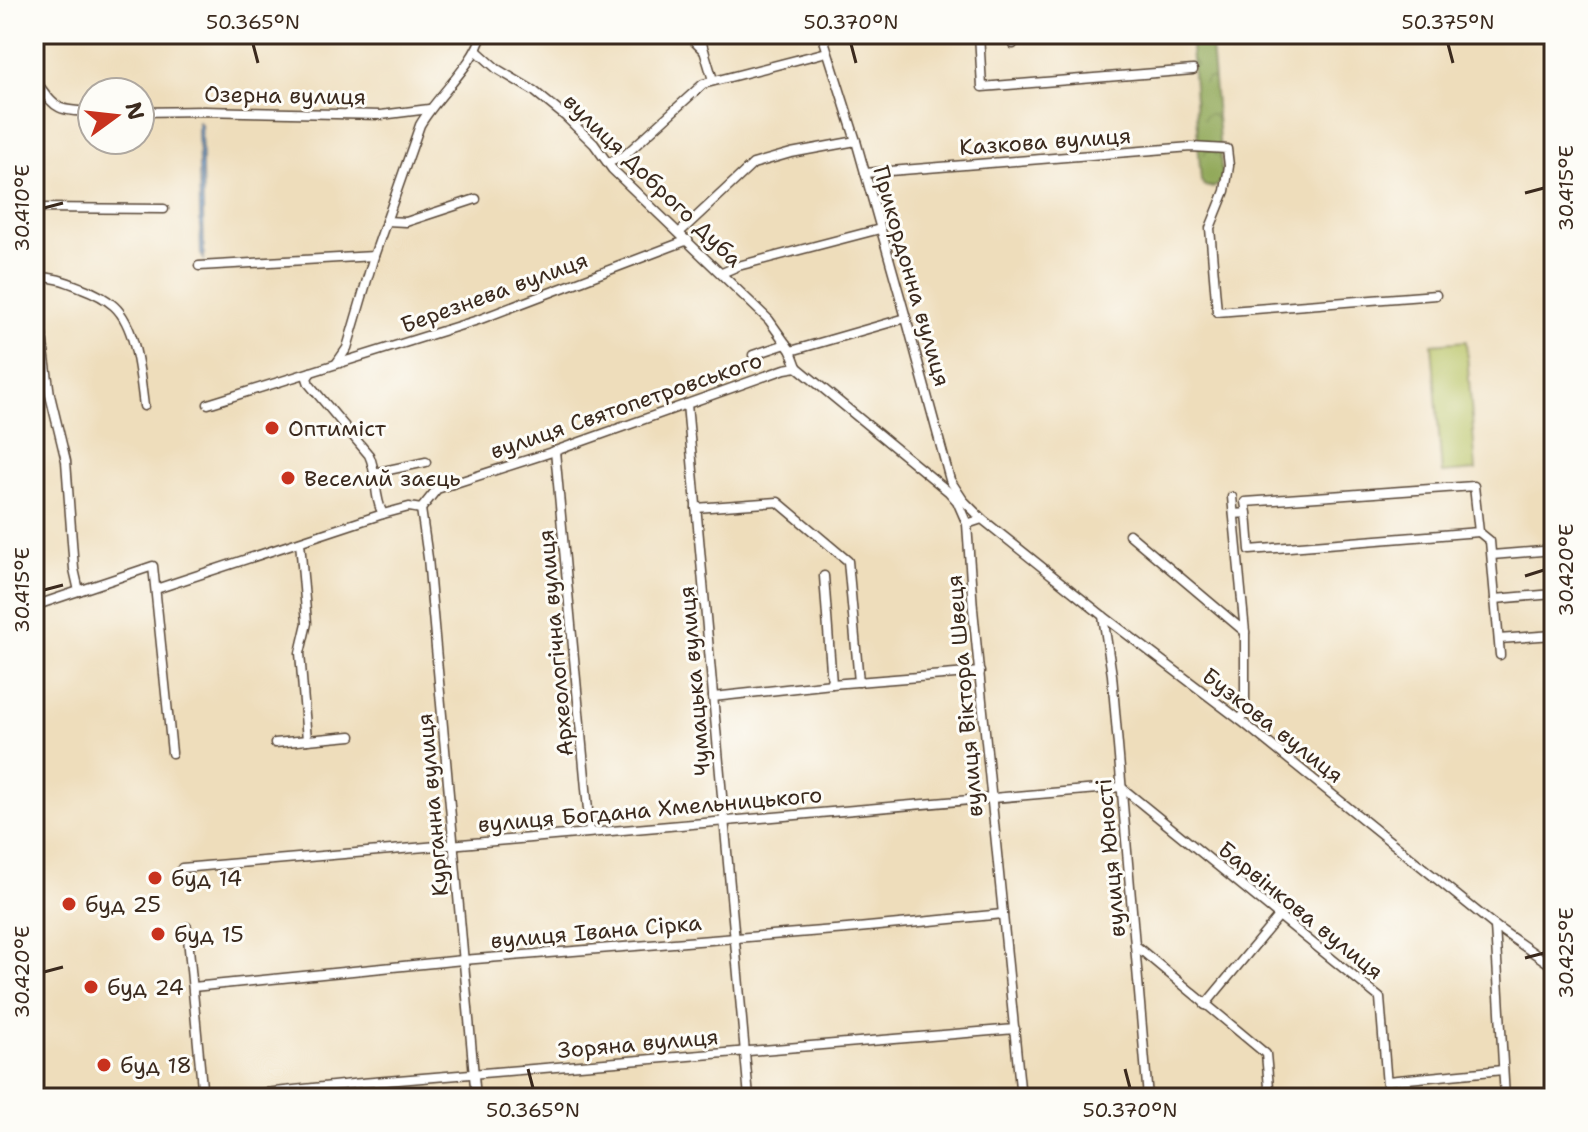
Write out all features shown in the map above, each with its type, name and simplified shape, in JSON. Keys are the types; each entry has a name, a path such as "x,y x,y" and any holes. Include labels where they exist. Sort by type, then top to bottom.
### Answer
{"street":[{"path":"336,365 347,348 413,141 429,109 477,51 482,34"},
{"path":"687,34 704,52"},
{"path":"699,34 713,80"},
{"name":"Прикордонна вулиця","path":"822,34 856,141 950,480 963,500 982,519"},
{"path":"979,34 982,87 1193,70"},
{"path":"1013,34 1013,44"},
{"name":"вулиця Доброго Дуба","path":"477,51 497,69 534,91 594,144 612,169 769,320 789,348 797,367"},
{"path":"608,163 625,155 697,88 713,80 827,52"},
{"path":"34,79 54,106 76,111"},
{"path":"34,246 37,208 35,156 41,89"},
{"name":"Озерна вулиця","path":"156,112 381,115 429,109"},
{"path":"680,232 753,164 791,153 856,141"},
{"name":"Казкова вулиця","path":"865,173 1191,147 1227,149 1229,166 1225,191 1210,228 1217,312 1436,295"},
{"path":"386,221 406,222 476,199"},
{"path":"37,208 164,209"},
{"path":"722,273 738,266 880,229"},
{"name":"Березнева вулиця","path":"208,404 478,320 688,240"},
{"path":"199,266 374,256"},
{"path":"79,591 74,569 66,461 50,395 34,276 64,280 116,307 130,331 138,358 144,406"},
{"path":"753,355 906,318"},
{"name":"вулиця Святопетровського","path":"421,509 437,489 797,367"},
{"name":"вулиця Віктора Швеця","path":"797,367 949,492 957,501 967,524 1021,1098"},
{"path":"311,372 307,378 309,384 369,455 377,501 383,514"},
{"name":"Чумацька вулиця","path":"687,404 749,1098"},
{"name":"Археологічна вулиця","path":"555,451 590,832"},
{"path":"374,473 426,462"},
{"path":"1479,532 1474,486 1245,502 1250,550 1479,532 1490,541 1500,655"},
{"path":"1232,497 1245,632 1245,712 1240,720"},
{"path":"696,508 778,502 848,561 859,682"},
{"path":"156,589 383,514 409,507 421,509"},
{"name":"Курганна вулиця","path":"421,509 428,558 476,1098"},
{"path":"1234,514 1247,513"},
{"path":"967,524 982,519"},
{"name":"Бузкова вулиця","path":"982,519 1240,720 1495,926 1554,967"},
{"path":"1129,534 1245,632"},
{"path":"300,542 307,623 300,653 307,740"},
{"path":"1492,555 1554,550"},
{"path":"34,606 153,566 172,753"},
{"path":"824,576 832,684"},
{"path":"1495,599 1554,594"},
{"name":"вулиця Юності","path":"1103,616 1112,675 1148,1098"},
{"path":"1499,639 1554,635"},
{"path":"713,697 980,672"},
{"path":"275,743 351,736"},
{"name":"вулиця Богдана Хмельницького","path":"182,868 1121,787"},
{"name":"Барвінкова вулиця","path":"1121,787 1380,998 1388,1098"},
{"name":"вулиця Івана Сірка","path":"193,987 463,960 1003,914"},
{"path":"1205,1005 1279,916"},
{"path":"1495,926 1505,1098"},
{"path":"187,927 203,1098"},
{"path":"1135,945 1266,1054 1270,1098"},
{"name":"Зоряна вулиця","path":"216,1098 1015,1029"},
{"path":"1387,1081 1503,1070"}],"green space":[{"path":"1190,34 1210,34 1222,176 1213,188 1201,181"},
{"path":"1466,341 1476,470 1442,473 1432,344"}],"water":[{"path":"198,122 201,124 204,259 201,254"}],"place":[{"name":"Оптиміст","path":"272,428"},
{"name":"Веселий заєць","path":"288,478"},
{"name":"буд 14","path":"155,878"},
{"name":"буд 25","path":"69,904"},
{"name":"буд 15","path":"158,934"},
{"name":"буд 24","path":"91,987"},
{"name":"буд 18","path":"104,1065"}]}
